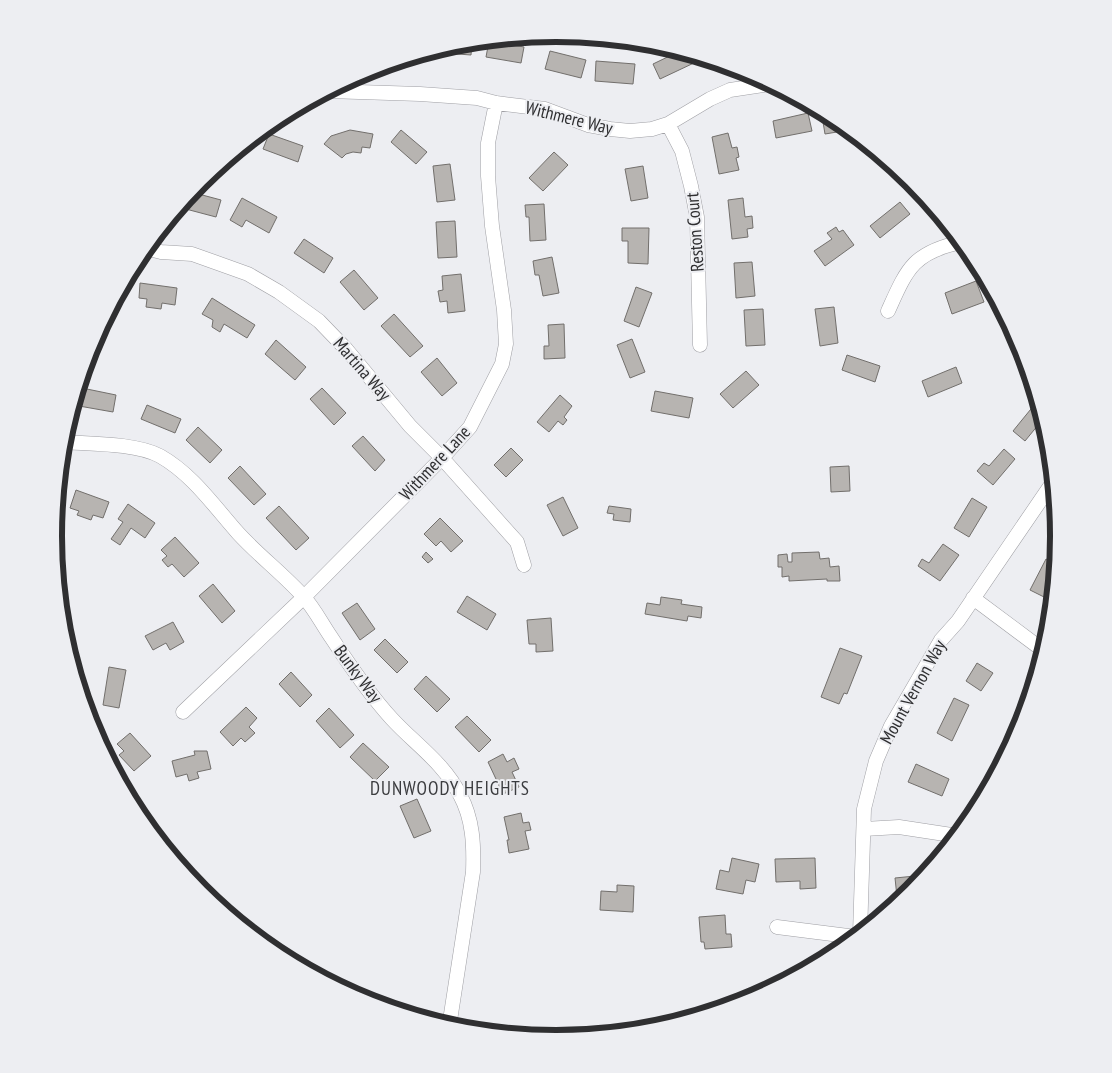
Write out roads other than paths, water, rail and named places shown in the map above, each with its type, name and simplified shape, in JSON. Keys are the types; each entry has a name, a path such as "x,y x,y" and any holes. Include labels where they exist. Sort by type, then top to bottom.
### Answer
{"street":[{"name":"Withmere Way","path":"341,91 477,98 496,103 545,109 588,125 630,131 652,129 668,124 710,99 730,90 758,86"},
{"name":"Withmere Lane","path":"184,712 304,597 470,428 502,364 506,344 504,310 492,226 488,176 488,143 496,103"},
{"name":"Reston Court","path":"668,124 682,151 697,217 700,345"},
{"path":"888,311 903,278 919,258 954,244"},
{"name":"Martina Way","path":"154,250 192,254 219,262 248,274 279,292 319,321 346,349 410,426 442,458 516,542 524,565"},
{"name":"Bunky Way","path":"71,443 137,449 158,455 178,468 196,485 245,540 304,597 356,676 393,720 443,769 459,792 468,810 474,852 473,872 449,1019"},
{"name":"Mount Vernon Way","path":"860,925 864,809 868,786 876,760 891,726 941,640 958,621 1048,490"},
{"path":"974,598 1038,646"},
{"path":"864,829 899,826 950,835"},
{"path":"777,927 846,936"}],"district":[{"name":"DUNWOODY HEIGHTS","path":"450,788"}]}
